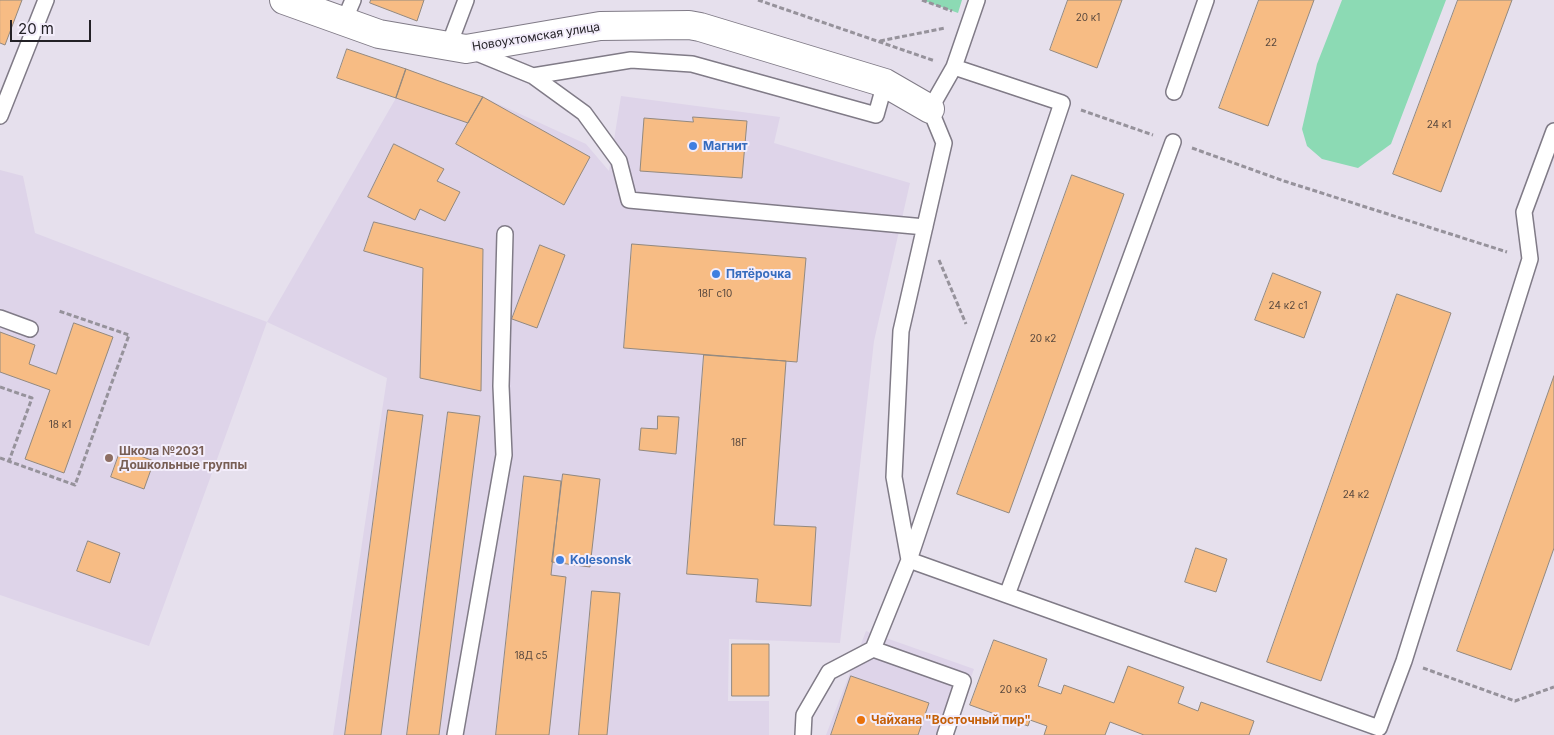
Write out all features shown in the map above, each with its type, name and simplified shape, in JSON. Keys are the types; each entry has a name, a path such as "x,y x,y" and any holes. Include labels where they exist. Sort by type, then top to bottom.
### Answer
{"street":[{"name":"Новоухтомская улица","path":"284,0 349,11 379,34 458,47 600,26 689,25 885,83 930,109"}],"lane":[{"path":"0,116 46,0"},
{"path":"466,0 458,47 533,76 584,113 619,161 629,200 925,227"},
{"path":"909,560 894,477 901,331 944,143 930,109 954,67 977,0"},
{"path":"1174,92 1206,0"},
{"path":"533,76 631,60 692,64 876,115 885,83"},
{"path":"803,735 804,715 829,672 874,649 909,560 1062,103 954,67"},
{"path":"909,560 1378,728 1404,661 1530,259 1524,212 1554,131"},
{"path":"1007,595 1174,142"},
{"path":"455,735 504,455 501,386 505,234"},
{"path":"0,318 30,329"},
{"path":"874,649 962,681 945,735"}],"path":[{"path":"758,0 954,67"},
{"path":"922,0 958,12"},
{"path":"880,41 953,27"},
{"path":"1062,103 1284,181 1530,259"},
{"path":"925,227 978,353"},
{"path":"0,458 75,486 129,335 59,312"},
{"path":"0,387 32,398 9,461"},
{"path":"1404,661 1515,701 1554,686"}],"shaded area":[{"path":"406,69 483,97 586,144 609,171 621,96 780,117 774,143 910,183 874,341 840,643 729,639 728,701 769,701 769,735 333,735 387,378 267,322 396,98"},
{"name":"Школа №2031 Дошкольные группы","path":"0,170 23,176 35,233 267,322 149,646 0,595"},
{"path":"866,631 974,669 950,735 826,735"}],"green space":[{"path":"922,0 962,0 958,13"},
{"path":"1342,0 1446,0 1391,144 1358,168 1322,159 1307,146 1302,129 1317,64"}],"building":[{"path":"0,0 22,0 5,45 0,43"},
{"path":"371,0 424,0 417,21 370,3"},
{"path":"1068,0 1122,0 1097,68 1050,50"},
{"path":"1259,0 1314,0 1268,126 1219,108"},
{"path":"1458,0 1512,0 1441,192 1393,174"},
{"path":"347,49 406,69 396,98 337,78"},
{"path":"406,69 483,97 468,123 396,98"},
{"path":"483,97 590,157 564,205 456,144"},
{"name":"Магнит","path":"693,117 747,121 742,178 640,171 644,118 693,122"},
{"path":"394,144 444,169 437,181 460,192 445,221 420,209 415,220 368,197"},
{"path":"1072,175 1124,194 1009,513 957,494"},
{"path":"374,222 483,249 481,391 420,378 423,268 364,251"},
{"path":"632,244 806,258 797,362 624,348"},
{"path":"540,245 565,255 537,328 512,319"},
{"path":"1273,273 1321,292 1304,338 1255,320"},
{"path":"1397,294 1451,313 1321,681 1267,662"},
{"path":"74,323 113,337 64,473 25,459 50,390 0,372 0,332 35,345 29,364 56,374"},
{"path":"704,355 786,361 774,525 816,527 811,606 756,602 758,579 687,574"},
{"path":"1554,376 1554,548 1511,670 1457,651"},
{"path":"388,410 423,415 381,735 345,735"},
{"path":"448,412 480,416 439,735 407,735"},
{"path":"658,416 679,417 676,454 639,450 641,428 657,429"},
{"path":"121,449 154,461 144,489 111,477"},
{"path":"563,474 600,479 590,567 552,562"},
{"path":"524,476 561,481 551,575 566,577 549,735 496,735"},
{"path":"88,541 120,553 110,583 77,571"},
{"path":"1196,548 1227,559 1216,592 1185,582"},
{"path":"592,591 620,593 607,735 579,735"},
{"path":"994,640 1047,659 1038,686 1061,694 1064,685 1114,703 1128,666 1184,687 1178,703 1198,711 1201,702 1254,721 1249,735 1144,735 1110,722 1105,735 1044,735 1047,726 1030,720 1028,726 970,705"},
{"path":"732,644 769,644 769,696 732,696"},
{"path":"851,676 929,703 918,735 831,735"}],"place":[{"name":"Магнит","path":"693,146"},
{"name":"Пятёрочка","path":"716,274"},
{"name":"Школа №2031 Дошкольные группы","path":"109,458"},
{"name":"Kolesonsk","path":"560,560"},
{"name":"Чайхана \"Восточный пир\"","path":"861,720"}]}
